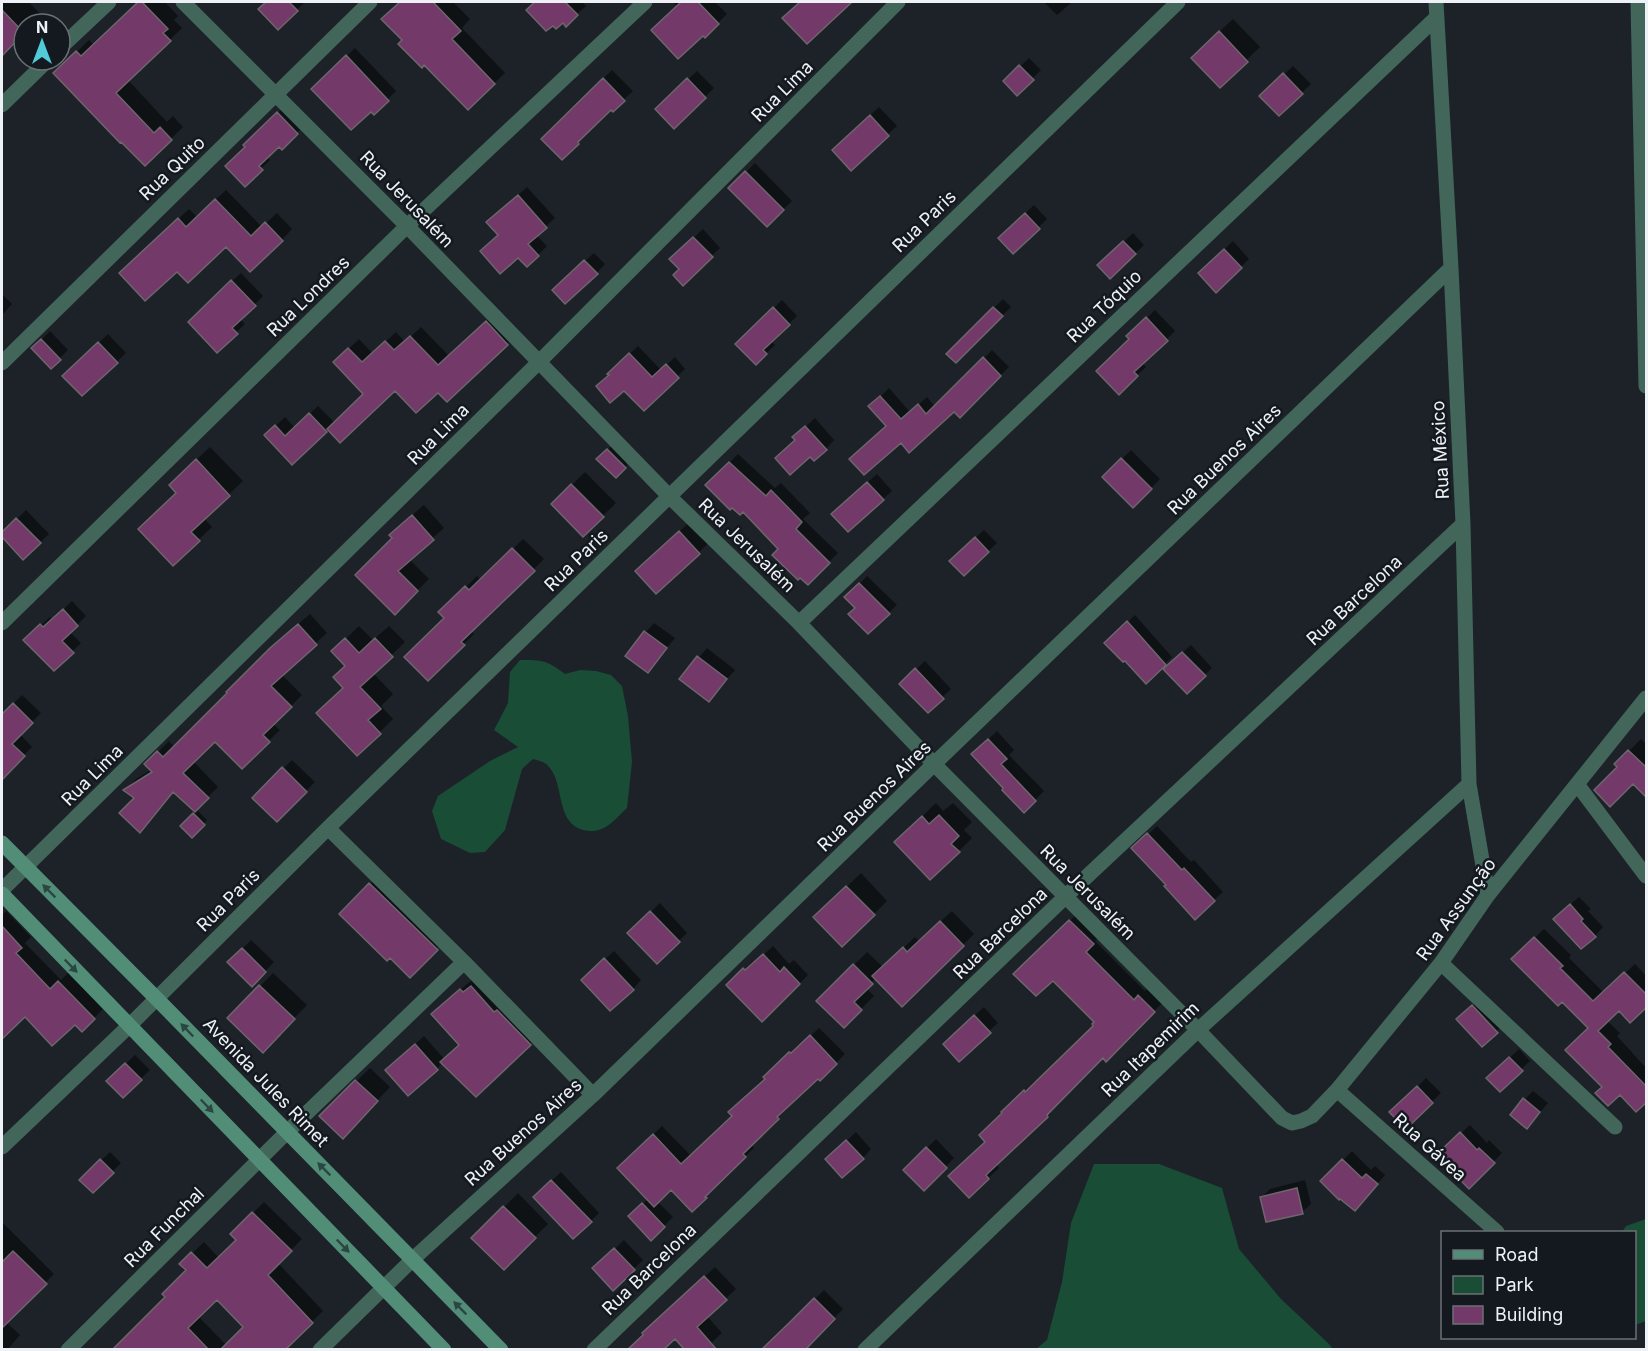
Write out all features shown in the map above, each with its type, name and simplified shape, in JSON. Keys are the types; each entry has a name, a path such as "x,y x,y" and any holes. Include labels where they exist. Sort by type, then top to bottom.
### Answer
{"main road":[{"name":"Avenida Jules Rimet","path":"2,843 501,1350"},
{"path":"2,892 444,1350"}],"street":[{"path":"72,37 109,2"},
{"name":"Rua Jerusalém","path":"183,2 407,226 670,497 799,623 934,764 1198,1030 1282,1119"},
{"name":"Rua Quito","path":"2,363 370,2"},
{"name":"Rua Londres","path":"2,623 407,226 645,2"},
{"name":"Rua Lima","path":"2,892 539,362 898,2"},
{"name":"Rua Paris","path":"2,1147 157,999 328,828 1178,2"},
{"path":"1638,2 1644,102 1647,386"},
{"name":"Rua México","path":"1437,9 1463,524 1469,784 1488,895"},
{"name":"Rua Tóquio","path":"799,623 1437,9"},
{"path":"2,105 36,72"},
{"name":"Rua Buenos Aires","path":"320,1350 413,1259 593,1095 1451,268"},
{"name":"Rua Barcelona","path":"594,1350 1065,897 1463,524"},
{"name":"Rua Assunção","path":"1282,1119 1292,1123 1311,1116 1337,1090 1441,963 1488,895 1647,698"},
{"name":"Rua Itapemirim","path":"865,1350 1198,1030 1469,784"},
{"path":"1577,784 1647,876"},
{"path":"328,828 464,962 593,1095"},
{"name":"Rua Funchal","path":"68,1350 287,1132 464,962"},
{"path":"1441,963 1615,1127"},
{"name":"Rua Gávea","path":"1337,1090 1495,1231"}],"green space":[{"path":"520,660 544,662 565,674 580,670 596,671 611,675 622,686 628,716 632,762 627,808 602,829 590,831 574,826 564,811 554,775 546,764 533,759 522,769 505,830 485,852 470,853 441,839 432,811 438,796 490,761 518,747 494,730 508,703 510,672"},
{"path":"1094,1164 1159,1164 1222,1188 1239,1249 1281,1299 1333,1349 1036,1349 1047,1340 1062,1282 1071,1223"},
{"path":"1646,1219 1646,1321 1636,1325 1636,1231 1623,1231 1626,1226"}],"building":[{"path":"138,2 142,2 168,29 163,33 171,41 116,93 154,133 160,127 172,140 145,166 53,73 72,72 72,55 76,51 81,56"},
{"path":"266,2 289,2 298,11 278,30 258,9"},
{"path":"400,2 433,2 461,31 452,39 495,84 468,110 424,65 422,68 398,44 402,40 381,19"},
{"path":"535,2 565,2 578,15 566,27 563,23 556,29 553,26 546,31 526,10"},
{"path":"681,2 698,2 719,24 678,59 651,30"},
{"path":"800,2 852,2 807,44 782,18"},
{"path":"2,10 12,20 12,46 2,56"},
{"path":"1219,31 1248,62 1220,88 1191,58"},
{"path":"346,55 389,101 374,115 371,112 351,130 311,89"},
{"path":"1019,65 1034,80 1017,96 1003,81"},
{"path":"1283,73 1303,94 1279,116 1259,96"},
{"path":"603,78 625,101 613,112 611,110 562,160 541,139"},
{"path":"687,78 706,98 674,129 655,109"},
{"path":"277,112 298,134 282,150 279,147 259,166 263,170 245,187 225,166"},
{"path":"870,115 889,136 851,171 832,150"},
{"path":"745,171 784,210 767,227 728,188"},
{"path":"518,195 547,228 528,244 539,256 527,267 518,258 500,274 480,251 498,235 486,222"},
{"path":"215,199 251,236 265,222 283,241 250,272 226,247 188,283 177,272 145,301 119,273 178,218 186,227"},
{"path":"1025,213 1040,229 1013,254 998,238"},
{"path":"693,237 713,257 683,286 673,275 679,269 669,259"},
{"path":"1123,241 1136,254 1110,279 1097,265"},
{"path":"1224,249 1242,268 1216,293 1198,273"},
{"path":"584,260 598,274 565,304 552,290"},
{"path":"231,280 256,306 232,328 238,334 217,353 188,322"},
{"path":"773,307 790,325 763,350 767,354 756,365 735,344"},
{"path":"993,307 1003,316 956,363 946,354"},
{"path":"1146,317 1168,341 1134,372 1138,376 1119,395 1096,371 1129,339 1126,336"},
{"path":"486,321 508,345 447,402 438,393 416,413 395,391 340,443 327,429 363,394 333,362 348,348 362,362 385,341 394,350 410,336 438,365"},
{"path":"41,339 61,360 51,369 31,348"},
{"path":"98,342 118,363 82,396 62,376"},
{"path":"629,353 652,377 666,364 679,378 644,411 624,391 610,403 596,386"},
{"path":"983,357 1001,376 960,418 954,412 909,453 901,443 864,475 849,459 886,426 868,406 880,396 901,419 918,404 926,414"},
{"path":"309,413 327,432 292,465 264,435 275,425 285,436"},
{"path":"805,426 827,450 814,461 810,457 790,475 775,458 795,440 792,437"},
{"path":"607,449 626,468 616,478 596,459"},
{"path":"1121,458 1152,489 1133,508 1102,477"},
{"path":"196,459 230,496 191,532 200,541 173,566 138,529 176,493 169,485"},
{"path":"729,462 766,496 771,490 802,522 796,529 830,563 808,585 800,578 798,580 772,555 778,549 743,512 740,515 732,508 730,510 705,485"},
{"path":"867,482 884,500 848,532 831,514"},
{"path":"571,484 604,517 583,537 551,504"},
{"path":"412,515 434,540 398,571 418,591 395,615 355,575 392,538 389,535"},
{"path":"16,518 41,543 23,560 2,537 2,532"},
{"path":"679,531 700,554 656,594 635,571"},
{"path":"975,537 989,552 964,576 949,561"},
{"path":"512,548 535,571 461,642 465,645 428,681 404,657 444,618 438,612 465,586 469,590"},
{"path":"859,583 890,614 868,634 848,614 855,608 844,597"},
{"path":"63,609 78,626 62,641 74,653 54,671 23,640 40,624 43,627"},
{"path":"1127,621 1166,665 1146,684 1104,643"},
{"path":"298,624 317,645 271,686 292,707 263,735 270,742 242,769 215,742 183,773 209,798 195,812 173,792 140,833 119,813 134,798 123,790 152,772 144,764 157,751 163,757 270,648"},
{"path":"644,631 667,648 648,673 625,656"},
{"path":"345,638 359,653 375,638 393,657 360,687 381,709 368,720 381,734 357,756 316,713 343,688 333,677 345,666 331,651"},
{"path":"1182,652 1206,676 1187,694 1163,669"},
{"path":"697,656 727,679 709,702 679,679"},
{"path":"915,668 944,699 928,713 899,684"},
{"path":"13,703 33,723 12,744 25,756 2,780 2,714"},
{"path":"988,739 1007,759 1001,764 1036,801 1024,813 971,754"},
{"path":"1628,750 1647,768 1647,798 1633,784 1610,807 1594,790 1617,767 1614,764"},
{"path":"282,767 307,792 277,822 252,798"},
{"path":"193,813 205,825 192,838 180,826"},
{"path":"939,815 959,836 951,844 960,852 930,880 894,842 922,816 929,824"},
{"path":"1147,833 1215,901 1195,920 1131,848"},
{"path":"369,883 438,950 410,978 390,958 387,961 339,914"},
{"path":"846,886 875,915 842,947 813,917"},
{"path":"1570,904 1583,919 1581,921 1596,937 1581,949 1553,919"},
{"path":"650,911 680,942 657,964 627,933"},
{"path":"1069,920 1094,944 1086,952 1134,1000 1138,995 1155,1012 1106,1062 1103,1058 1047,1115 1048,1117 986,1175 989,1179 969,1198 948,1176 985,1142 979,1135 1001,1112 1093,1026 1094,1022 1053,981 1036,996 1013,974"},
{"path":"940,921 964,946 902,1007 872,976 903,947 907,952"},
{"path":"2,926 22,948 16,953 50,989 58,981 95,1019 82,1032 75,1025 52,1046 25,1017 2,1039"},
{"path":"1534,937 1563,966 1560,968 1593,1001 1624,972 1647,995 1647,1007 1630,1023 1619,1011 1598,1031 1611,1044 1608,1047 1647,1087 1647,1102 1636,1112 1620,1095 1608,1106 1595,1093 1602,1087 1565,1050 1588,1028 1562,1002 1558,1006 1511,959"},
{"path":"242,948 266,972 252,987 227,962"},
{"path":"763,954 780,972 784,967 800,984 762,1022 726,985 743,968 745,970"},
{"path":"604,958 634,990 610,1011 581,980"},
{"path":"853,964 873,984 854,1002 862,1010 844,1028 816,1001"},
{"path":"259,985 295,1019 263,1053 227,1018"},
{"path":"471,986 494,1012 497,1010 531,1045 476,1097 440,1062 459,1045 431,1014 460,989 463,992"},
{"path":"1472,1005 1498,1033 1482,1047 1456,1019"},
{"path":"974,1015 991,1033 959,1062 943,1044"},
{"path":"810,1035 837,1064 777,1117 779,1119 743,1154 746,1157 692,1212 671,1190 654,1207 617,1168 653,1134 681,1164 732,1116 728,1112 765,1079 763,1077"},
{"path":"415,1044 438,1070 408,1096 385,1070"},
{"path":"1509,1057 1523,1071 1500,1092 1486,1078"},
{"path":"125,1063 142,1080 123,1098 106,1081"},
{"path":"355,1080 378,1101 343,1139 319,1116"},
{"path":"1417,1086 1433,1103 1406,1129 1389,1112"},
{"path":"1523,1098 1540,1112 1527,1129 1510,1115"},
{"path":"1460,1132 1477,1150 1479,1148 1495,1163 1469,1189 1436,1155"},
{"path":"846,1140 864,1159 842,1178 825,1159"},
{"path":"926,1147 947,1168 924,1191 903,1170"},
{"path":"100,1159 114,1173 93,1193 79,1180"},
{"path":"1342,1159 1362,1178 1366,1174 1378,1184 1355,1211 1339,1200 1320,1181"},
{"path":"551,1180 592,1222 573,1239 533,1197"},
{"path":"1297,1188 1303,1214 1266,1222 1260,1197"},
{"path":"642,1203 665,1227 651,1241 628,1216"},
{"path":"503,1206 536,1238 504,1270 471,1238"},
{"path":"252,1212 292,1251 268,1275 313,1323 285,1350 220,1350 243,1327 217,1300 188,1328 209,1350 112,1350 165,1297 162,1294 186,1270 179,1264 191,1252 207,1268 236,1240 230,1234"},
{"path":"614,1248 635,1270 613,1291 592,1268"},
{"path":"13,1251 47,1284 2,1328 2,1262"},
{"path":"704,1276 727,1300 697,1327 717,1350 685,1350 675,1339 663,1350 627,1350 643,1335 642,1333"},
{"path":"814,1298 835,1319 805,1350 761,1350 789,1323"}]}
